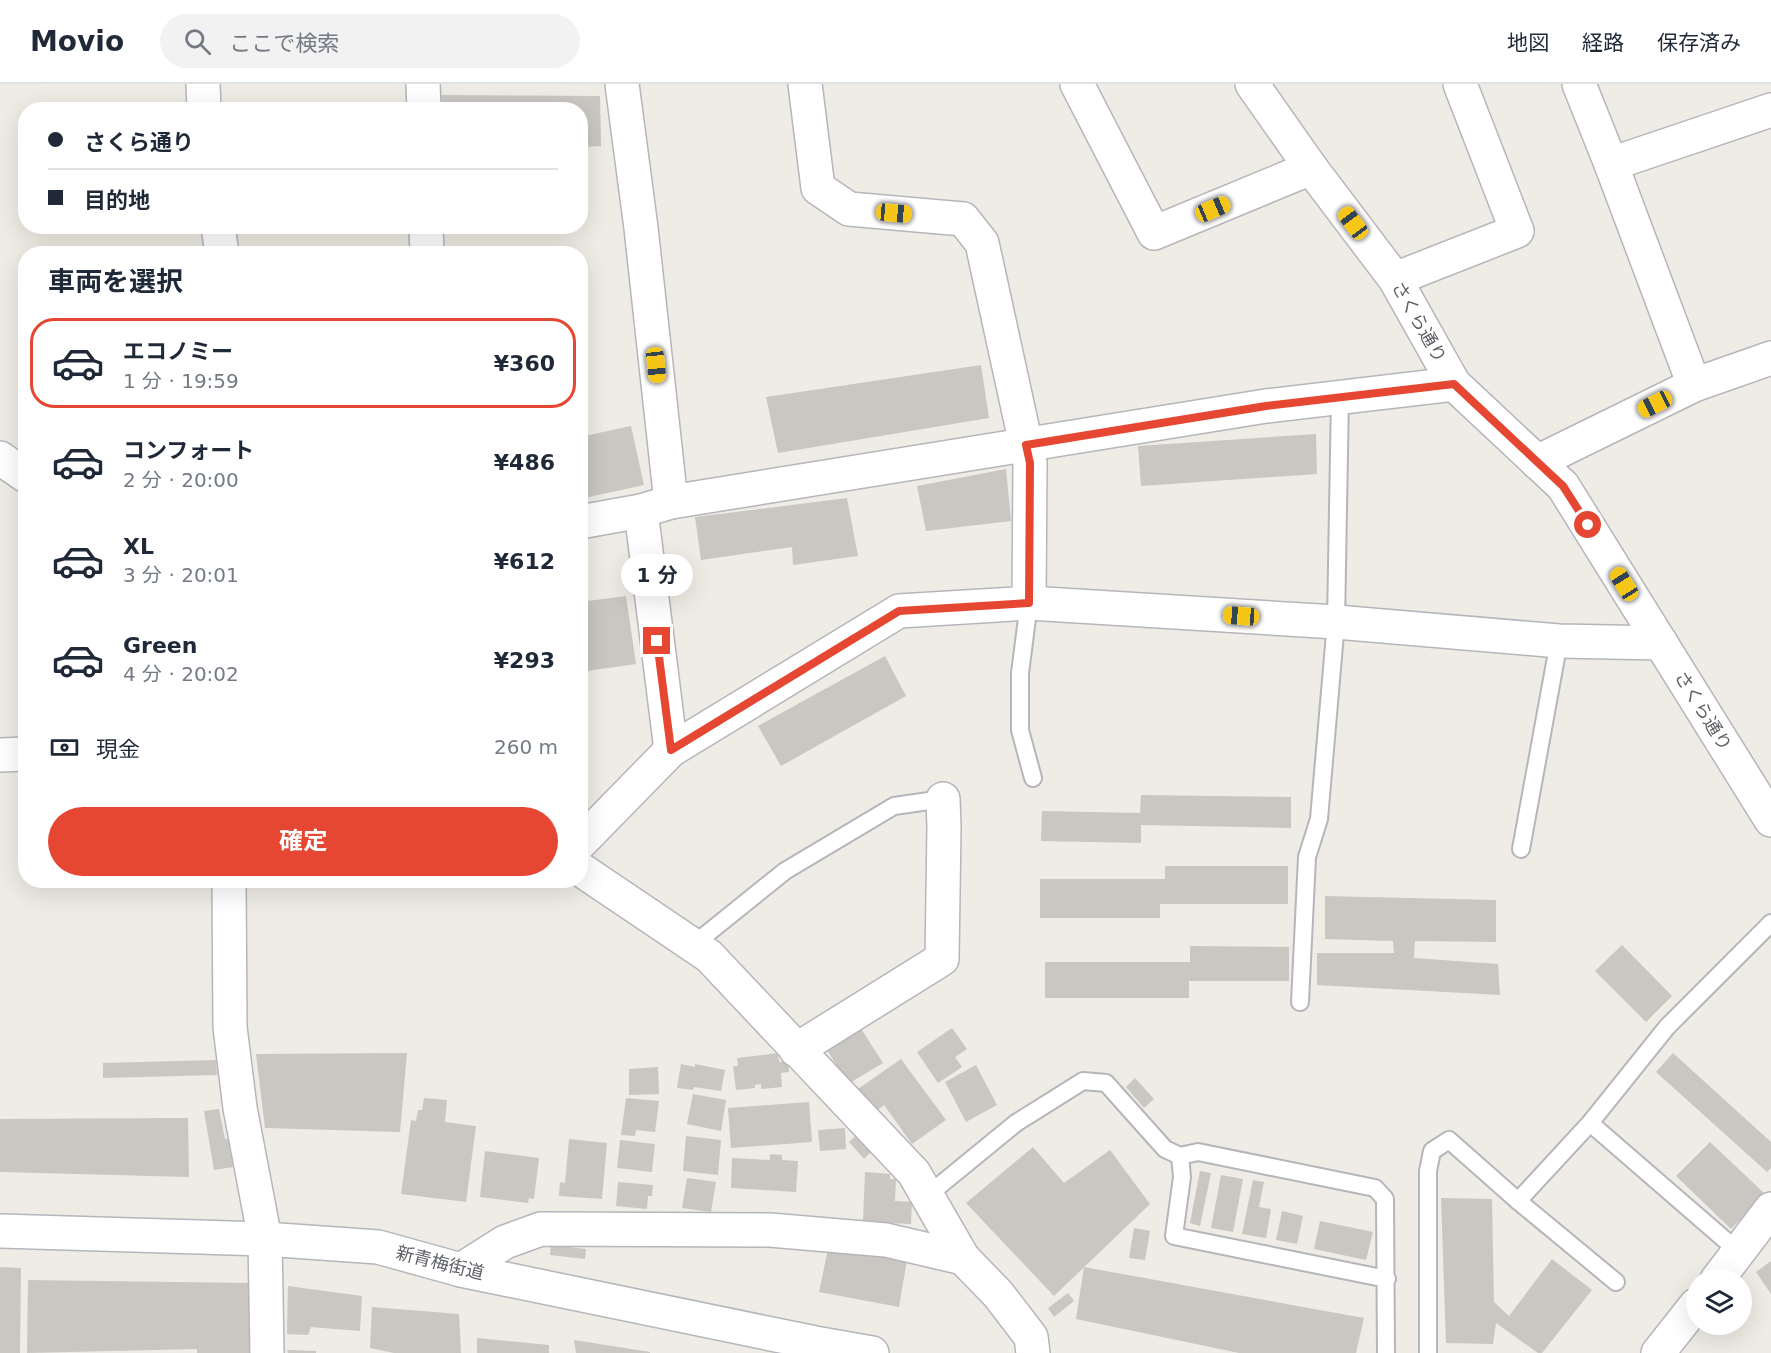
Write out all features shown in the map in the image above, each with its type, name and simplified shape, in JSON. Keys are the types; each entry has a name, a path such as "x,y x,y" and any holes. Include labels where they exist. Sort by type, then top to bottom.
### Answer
{"street":[{"path":"203,84 204,102"},
{"path":"423,84 424,102"},
{"path":"622,84 641,228 671,502"},
{"path":"806,84 818,188 849,209 963,219 982,243 1030,463 1029,603"},
{"path":"1077,84 1154,233 1311,168"},
{"name":"さくら通り","path":"1252,84 1311,168 1395,279 1454,384 1563,486 1771,820"},
{"path":"1395,279 1517,231 1460,84"},
{"path":"1578,84 1611,164 1694,385"},
{"path":"1611,164 1771,110"},
{"path":"1537,462 1694,385 1771,358"},
{"path":"588,521 640,511 671,502 1266,406 1454,384"},
{"path":"0,458 18,470"},
{"path":"640,511 671,750"},
{"path":"588,835 671,750 899,611 1029,603 1336,622 1559,641 1661,643"},
{"path":"0,755 18,754"},
{"path":"796,1050 942,959 943,799"},
{"path":"588,874 709,956 914,1173 963,1258 998,1294 1031,1337 1033,1353"},
{"path":"229,888 230,1027 240,1108 264,1239 267,1353"},
{"path":"1726,1269 1771,1209"},
{"path":"461,1270 505,1242 542,1229 770,1230 886,1240 963,1258"},
{"name":"新青梅街道","path":"0,1231 264,1239 378,1247 461,1270 816,1348 872,1353"},
{"path":"1658,1353 1686,1318"}],"lane":[{"path":"1300,1002 1307,857 1319,819 1336,622 1340,397"},
{"path":"1029,603 1020,673 1020,730 1033,778"},
{"path":"1521,849 1559,641"},
{"path":"693,945 785,871 894,806 943,799"},
{"path":"1518,1201 1590,1123 1667,1027 1771,923"},
{"path":"928,1195 1016,1123 1083,1081 1106,1083 1165,1149 1179,1156 1198,1152 1375,1188 1385,1199 1386,1353"},
{"path":"1590,1123 1739,1252"},
{"path":"1428,1353 1428,1171 1432,1151 1449,1140 1616,1282"},
{"path":"1179,1156 1182,1177 1174,1236 1387,1279"}],"building":[{"path":"441,95 600,96 601,146 588,147 588,102 442,102"},
{"path":"981,365 989,418 778,453 766,397"},
{"path":"631,426 644,485 588,497 588,435"},
{"path":"1316,434 1317,474 1141,486 1138,446"},
{"path":"1006,469 1011,521 926,531 917,486"},
{"path":"847,498 858,556 793,565 792,547 701,560 695,517"},
{"path":"626,596 636,664 588,671 588,601"},
{"path":"885,656 906,696 781,766 758,726"},
{"path":"1141,795 1291,797 1291,828 1141,825 1141,843 1041,841 1042,811 1140,813"},
{"path":"1165,866 1288,866 1288,904 1160,904 1160,918 1040,918 1040,879 1165,879"},
{"path":"1325,896 1496,900 1496,942 1415,941 1414,958 1498,964 1500,995 1317,985 1317,953 1394,953 1393,941 1325,939"},
{"path":"1622,945 1672,996 1646,1022 1595,971"},
{"path":"1190,946 1289,947 1289,981 1189,981 1189,998 1045,998 1045,962 1190,962"},
{"path":"858,1024 883,1063 848,1084 824,1045"},
{"path":"952,1028 967,1049 955,1057 962,1067 938,1083 917,1052"},
{"path":"407,1053 400,1132 265,1128 256,1054"},
{"path":"778,1053 779,1062 788,1061 789,1072 781,1073 782,1087 761,1089 761,1084 755,1085 755,1088 736,1090 733,1066 738,1066 737,1058"},
{"path":"1673,1053 1771,1142 1771,1168 1767,1172 1656,1072"},
{"path":"901,1059 946,1120 912,1144 884,1105 874,1113 858,1089"},
{"path":"216,1060 217,1075 103,1078 103,1063"},
{"path":"681,1064 695,1067 695,1064 725,1070 721,1091 694,1087 693,1090 677,1088"},
{"path":"976,1065 997,1105 966,1122 945,1082"},
{"path":"658,1067 659,1094 629,1095 629,1069"},
{"path":"1135,1078 1154,1099 1144,1108 1126,1087"},
{"path":"693,1094 726,1100 721,1131 687,1124"},
{"path":"424,1098 447,1100 445,1122 476,1126 466,1202 401,1194 411,1120 416,1121 418,1110 422,1110"},
{"path":"626,1098 659,1101 655,1132 636,1130 635,1136 621,1135"},
{"path":"809,1102 812,1142 731,1148 728,1108"},
{"path":"219,1109 233,1167 214,1170 204,1111"},
{"path":"188,1118 189,1177 0,1172 0,1119"},
{"path":"845,1128 846,1149 820,1151 818,1130"},
{"path":"858,1134 872,1151 864,1159 849,1142"},
{"path":"686,1136 721,1140 718,1175 683,1171"},
{"path":"569,1139 607,1143 602,1199 559,1196 560,1182 565,1183"},
{"path":"620,1140 655,1144 652,1172 617,1168"},
{"path":"1710,1142 1765,1194 1731,1229 1676,1176"},
{"path":"1033,1147 1064,1183 1110,1150 1150,1204 1054,1296 966,1203"},
{"path":"485,1151 539,1158 534,1199 529,1198 528,1203 480,1197"},
{"path":"770,1154 782,1155 782,1160 798,1161 796,1192 731,1188 732,1158 770,1160"},
{"path":"1200,1171 1211,1173 1200,1226 1190,1223"},
{"path":"865,1172 890,1174 890,1179 896,1179 895,1201 912,1202 911,1224 863,1222"},
{"path":"1221,1175 1243,1179 1233,1232 1211,1228"},
{"path":"687,1178 716,1182 711,1212 682,1208"},
{"path":"1253,1180 1264,1182 1259,1207 1271,1209 1266,1238 1242,1234"},
{"path":"618,1182 653,1185 652,1196 648,1196 647,1209 616,1206"},
{"path":"1441,1198 1492,1199 1494,1302 1509,1316 1552,1259 1592,1290 1542,1353 1538,1353 1496,1323 1493,1344 1446,1343"},
{"path":"1282,1211 1303,1216 1297,1244 1276,1240"},
{"path":"1320,1221 1373,1232 1366,1260 1314,1249"},
{"path":"1134,1228 1150,1231 1145,1260 1129,1258"},
{"path":"551,1245 586,1249 585,1259 550,1255"},
{"path":"828,1249 907,1260 899,1307 819,1292"},
{"path":"1771,1261 1771,1294 1756,1272"},
{"path":"0,1267 21,1268 20,1353 0,1353"},
{"path":"1084,1267 1364,1318 1356,1353 1239,1353 1076,1319"},
{"path":"28,1280 250,1283 250,1353 197,1353 197,1349 27,1353"},
{"path":"288,1286 362,1296 360,1331 311,1327 308,1335 287,1334"},
{"path":"1068,1293 1074,1301 1054,1317 1048,1308"},
{"path":"372,1307 459,1314 461,1353 394,1353 370,1348"},
{"path":"477,1338 549,1345 549,1353 477,1353"},
{"path":"574,1340 650,1352 650,1353 576,1353"},
{"path":"287,1350 316,1351 316,1353 288,1353"}],"route":[{"path":"657,641 671,750 899,611 1029,603 1030,463 1026,445 1266,406 1454,384 1563,486 1588,525"}]}
